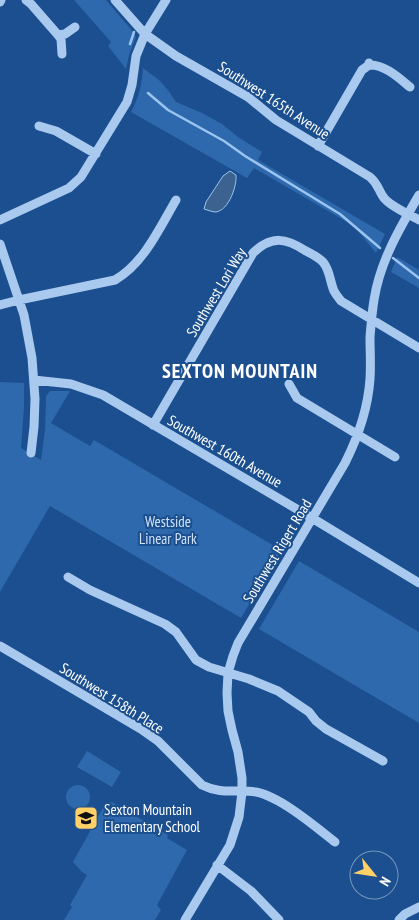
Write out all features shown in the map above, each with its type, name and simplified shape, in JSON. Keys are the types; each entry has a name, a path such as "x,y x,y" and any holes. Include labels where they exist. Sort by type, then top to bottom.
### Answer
{"street":[{"path":"26,0 61,39 62,54"},
{"name":"Southwest 165th Avenue","path":"115,0 145,34 176,56 248,97 268,114 370,177 389,202 419,220"},
{"path":"0,220 69,188 81,177 127,102 132,85 136,56 145,34 166,0"},
{"path":"58,35 65,34 75,27"},
{"path":"318,146 362,70 369,64 381,67 410,87"},
{"path":"39,126 56,130 96,154"},
{"name":"Southwest Rigert Road","path":"185,920 230,845 239,817 242,778 228,711 227,693 228,674 233,656 238,643 354,445 369,392 371,320 383,264 419,195"},
{"path":"0,305 19,300 116,284 136,264 146,250 176,200"},
{"name":"Southwest Lori Way","path":"153,425 253,253 266,243 287,241 315,256 323,262 330,274 334,290 341,301 419,348"},
{"path":"0,244 24,315 29,339 35,399 31,452"},
{"name":"Southwest 160th Avenue","path":"34,380 71,384 103,395 419,583"},
{"path":"289,384 297,398 395,457"},
{"path":"68,577 90,590 165,624 176,632 196,660 209,667 258,682 278,691 309,712 326,729 383,761"},
{"name":"Southwest 158th Place","path":"0,646 141,729 158,741 202,785 221,791 257,792 275,799 307,820 335,842"},
{"path":"217,865 251,891 279,920"},
{"path":"399,920 404,914 419,907"}],"green space":[{"path":"74,0 106,0 134,33 136,37 126,69 108,46 111,42"},
{"path":"143,68 159,80 176,102 222,124 262,152 258,160 385,234 376,253 354,226 254,168 247,178 131,112 140,90"},
{"path":"397,257 419,270 419,288 391,272"},
{"name":"Westside Linear Park","path":"0,382 24,383 21,448 41,460 45,430 46,396 50,391 70,391 51,423 90,446 94,440 281,550 241,618 50,506 0,592"},
{"path":"299,561 419,632 419,723 259,629"},
{"path":"87,751 121,772 112,787 77,767"},
{"path":"78,785 87,788 90,797 87,806 78,809 69,806 66,797 69,788"},
{"path":"112,802 168,835 167,838 187,850 157,905 161,910 155,920 64,920 87,875 73,862 105,804"}],"shaded area":[{"path":"230,171 236,175 236,180 234,191 225,207 216,212 204,209 206,202 223,176"}],"waterway":[{"path":"130,44 134,32"},
{"path":"148,93 168,110 224,141 245,156 340,214 380,248"},
{"path":"393,258 419,278"}],"place":[{"name":"Sexton Mountain Elementary School","path":"86,818"}],"district":[{"name":"SEXTON MOUNTAIN","path":"240,371"}]}
